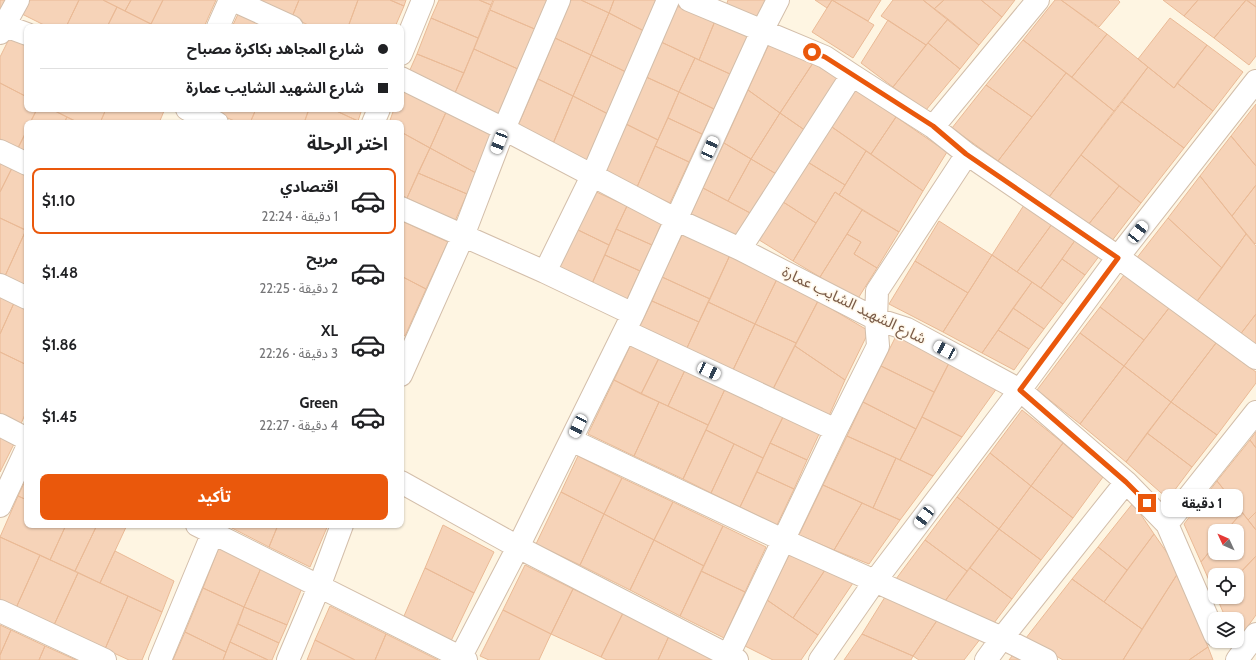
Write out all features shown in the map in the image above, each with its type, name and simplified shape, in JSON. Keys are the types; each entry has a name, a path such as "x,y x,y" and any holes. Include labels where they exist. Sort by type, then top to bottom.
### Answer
{"street":[{"path":"18,0 1,28 24,33"},
{"path":"219,24 230,0"},
{"path":"234,0 286,24"},
{"path":"404,47 423,0"},
{"path":"404,360 406,350 463,236 504,129 559,0"},
{"path":"545,272 592,176 668,0"},
{"path":"689,0 825,57 852,74 933,126 966,154 1118,258 1256,358"},
{"path":"160,660 209,528 319,587 462,659 629,323 762,31 778,0"},
{"path":"933,126 1038,0"},
{"path":"740,249 852,74"},
{"name":"شارع الشهيد الشايب عمارة","path":"404,79 504,129 677,220 740,249 876,319 907,330 1020,390 1126,482 1167,524 1208,619"},
{"path":"820,660 875,581 1118,258 1256,81"},
{"path":"193,112 211,120"},
{"path":"0,151 24,163"},
{"path":"404,484 518,547 730,659 836,430 878,346 876,319 877,291 966,154"},
{"path":"404,209 545,272 629,323 836,430"},
{"path":"0,286 24,297"},
{"path":"1167,524 1256,412"},
{"path":"0,425 24,437"},
{"path":"571,440 784,540 1002,638 1046,660"},
{"path":"0,506 24,454"},
{"path":"986,660 1126,482"},
{"path":"288,660 319,587 341,528"},
{"path":"0,611 106,660"},
{"path":"1237,660 1256,634"},
{"path":"1221,648 1226,660"}],"building":[{"path":"0,0 7,0 0,12"},
{"path":"30,0 79,0 67,24 42,24 22,14"},
{"path":"79,0 103,0 117,7 108,24 67,24"},
{"path":"103,0 131,0 125,11"},
{"path":"131,0 163,0 151,24 125,11"},
{"path":"163,0 216,0 205,24 151,24"},
{"path":"255,0 299,0 292,17"},
{"path":"299,0 358,0 349,24 306,24 292,17"},
{"path":"358,0 390,0 404,6 396,24 349,24"},
{"path":"390,0 406,0 404,6"},
{"path":"439,0 479,0 491,5 478,38 431,18"},
{"path":"479,0 493,0 491,5"},
{"path":"494,0 549,0 537,30 490,10"},
{"path":"571,0 581,0 609,13 591,55 555,38"},
{"path":"581,0 614,0 609,13"},
{"path":"614,0 658,0 644,31 609,13"},
{"path":"728,0 767,0 758,20 726,6"},
{"path":"815,0 832,0 827,8"},
{"path":"832,0 874,25 853,58 812,32"},
{"path":"832,0 881,0 868,21"},
{"path":"893,0 923,0 948,19 926,45 881,16"},
{"path":"923,0 944,0 934,9"},
{"path":"944,0 981,0 1002,17 979,45 934,9"},
{"path":"981,0 1015,0 1002,17"},
{"path":"1055,0 1061,0 1107,34 1072,77 1023,40"},
{"path":"1061,0 1118,0 1120,2 1099,27"},
{"path":"1163,0 1198,0 1184,16"},
{"path":"1198,0 1246,0 1214,38 1184,16"},
{"path":"1246,0 1256,7 1256,56 1249,65 1214,38"},
{"path":"1247,0 1256,0 1256,7"},
{"path":"674,5 715,21 699,60 659,41"},
{"path":"117,7 151,24 108,24"},
{"path":"490,10 537,30 520,70 474,49"},
{"path":"239,12 266,24 233,24"},
{"path":"609,13 644,31 626,72 591,55"},
{"path":"431,18 478,38 464,73 417,54"},
{"path":"1170,18 1207,45 1174,88 1138,59"},
{"path":"948,19 979,45 960,69 928,43"},
{"path":"888,20 926,45 893,87 861,63"},
{"path":"715,21 749,35 730,74 699,60"},
{"path":"1107,34 1148,67 1114,111 1072,77"},
{"path":"11,35 24,42 24,95 0,83 0,57"},
{"path":"555,38 591,55 573,96 538,79"},
{"path":"1023,40 1066,73 1032,117 986,85"},
{"path":"659,41 695,58 679,92 644,76"},
{"path":"928,43 960,69 926,110 893,87"},
{"path":"769,44 813,63 780,113 748,90"},
{"path":"1207,45 1243,72 1213,111 1177,83"},
{"path":"474,49 520,70 500,118 454,95"},
{"path":"417,54 464,73 454,95 409,72"},
{"path":"591,55 626,72 608,114 573,96"},
{"path":"695,58 730,74 714,109 679,92"},
{"path":"813,63 839,79 806,131 780,113"},
{"path":"1148,67 1174,88 1177,83 1213,111 1184,148 1122,102"},
{"path":"1066,73 1114,111 1049,197 998,161"},
{"path":"644,76 679,92 658,140 624,123"},
{"path":"538,79 573,96 552,146 517,128"},
{"path":"0,83 24,95 24,112 36,112 32,120 24,120 24,136 18,148 0,139"},
{"path":"986,85 1032,117 998,161 952,128"},
{"path":"854,87 896,117 871,154 829,125"},
{"path":"404,88 447,110 430,148 404,134 404,120 390,120 393,112 404,112"},
{"path":"748,90 780,113 751,159 724,143"},
{"path":"679,92 714,109 702,134 668,118"},
{"path":"573,96 608,114 586,163 552,146"},
{"path":"1122,102 1184,148 1141,203 1081,155"},
{"path":"1256,104 1256,166 1231,136"},
{"path":"447,110 493,133 476,173 430,148"},
{"path":"36,112 57,112 67,117 66,120 32,120"},
{"path":"57,112 105,112 101,120 73,120"},
{"path":"105,112 164,112 160,120 101,120"},
{"path":"214,112 255,112 251,120 232,120"},
{"path":"255,112 308,112 305,120 251,120"},
{"path":"308,112 338,112 356,120 305,120"},
{"path":"338,112 361,112 358,120"},
{"path":"780,113 806,131 778,175 751,159"},
{"path":"67,117 73,120 66,120"},
{"path":"896,117 947,152 923,191 871,154"},
{"path":"668,118 702,134 689,162 655,146"},
{"path":"624,123 658,140 637,187 603,172"},
{"path":"829,125 866,151 845,185 806,161"},
{"path":"404,134 430,148 407,198 404,196"},
{"path":"24,136 24,151 18,148"},
{"path":"1231,136 1256,166 1256,185 1232,216 1200,176"},
{"path":"724,143 751,159 728,201 703,188"},
{"path":"655,146 689,162 670,203 637,187"},
{"path":"430,148 476,173 467,194 418,173"},
{"path":"866,151 923,191 899,232 839,195"},
{"path":"1081,155 1119,186 1088,225 1049,197"},
{"path":"751,159 778,175 752,214 728,201"},
{"path":"806,161 845,185 839,195 835,192 816,223 780,200"},
{"path":"0,162 12,168 0,192"},
{"path":"12,168 24,174 24,230 0,218 0,192"},
{"path":"418,173 467,194 455,221 407,198"},
{"path":"1200,176 1246,234 1222,268 1168,218"},
{"path":"1256,185 1256,243 1255,244 1232,216"},
{"path":"1119,186 1141,203 1111,242 1088,225"},
{"path":"703,188 752,214 738,236 691,214"},
{"path":"592,190 627,206 609,245 574,228"},
{"path":"835,192 862,210 820,277 793,261"},
{"path":"780,200 816,223 793,261 756,238"},
{"path":"1024,205 1052,224 1017,272 992,255"},
{"path":"627,206 662,222 652,245 616,229"},
{"path":"862,210 899,232 877,268 854,254 861,242 847,234"},
{"path":"0,218 24,229 24,234 5,276 0,273"},
{"path":"1168,218 1222,268 1195,304 1136,259"},
{"path":"939,221 992,255 968,293 915,261"},
{"path":"404,222 448,242 426,289 404,278"},
{"path":"1052,224 1076,239 1041,288 1017,272"},
{"path":"574,228 609,245 590,288 553,271"},
{"path":"616,229 652,245 640,271 605,255"},
{"path":"683,233 730,255 710,299 662,277"},
{"path":"24,234 24,285 5,276"},
{"path":"847,234 861,242 854,254 877,268 857,300 820,277"},
{"path":"1246,234 1256,246 1256,314 1239,336 1195,304"},
{"path":"1076,239 1100,255 1085,275 1062,259"},
{"path":"605,255 640,271 625,304 590,288"},
{"path":"730,255 778,277 755,324 708,302"},
{"path":"992,255 1032,282 982,353 943,332"},
{"path":"1062,259 1085,275 1063,304 1041,288"},
{"path":"915,261 968,293 943,332 889,304"},
{"path":"1124,275 1169,308 1144,340 1100,307"},
{"path":"662,277 710,299 699,322 652,301"},
{"path":"778,277 818,301 796,343 755,324"},
{"path":"404,278 426,289 404,336"},
{"path":"1032,282 1063,304 1044,329 1013,308"},
{"path":"0,296 14,303 0,334"},
{"path":"652,301 699,322 686,350 639,328"},
{"path":"818,301 869,331 845,380 795,346"},
{"path":"708,302 755,324 732,372 686,350"},
{"path":"14,303 24,308 24,364 0,352 0,334"},
{"path":"1100,307 1144,340 1124,366 1080,333"},
{"path":"1013,308 1044,329 1029,349 998,330"},
{"path":"1169,308 1216,343 1171,402 1124,366"},
{"path":"1256,314 1256,348 1239,336"},
{"path":"755,324 796,343 772,391 732,372"},
{"path":"998,330 1029,349 1014,370 982,353"},
{"path":"1080,333 1124,366 1080,424 1037,390"},
{"path":"896,336 949,363 934,392 881,366"},
{"path":"632,342 660,356 641,394 614,380"},
{"path":"1216,343 1256,372 1256,383 1217,435 1171,402"},
{"path":"795,346 845,380 828,418 772,391"},
{"path":"0,352 24,364 24,417 20,426 0,416"},
{"path":"660,356 686,368 668,406 641,394"},
{"path":"949,363 997,388 962,437 922,417"},
{"path":"881,366 934,392 916,429 863,402"},
{"path":"1124,366 1171,402 1126,462 1080,424"},
{"path":"686,368 726,387 708,425 668,406"},
{"path":"614,380 659,402 634,456 588,434"},
{"path":"726,387 784,415 763,458 706,430"},
{"path":"659,402 708,425 683,479 634,456"},
{"path":"863,402 916,429 900,460 847,436"},
{"path":"1171,402 1217,435 1192,467 1147,433"},
{"path":"1022,410 1063,443 1031,486 990,453"},
{"path":"784,415 820,432 807,460 770,443"},
{"path":"922,417 962,437 933,476 900,460"},
{"path":"706,430 734,444 711,493 683,479"},
{"path":"1256,432 1256,448 1250,440"},
{"path":"1147,433 1192,467 1168,499 1126,462"},
{"path":"847,436 896,458 873,508 823,485"},
{"path":"0,437 14,444 0,472"},
{"path":"1250,440 1256,448 1256,512 1248,520 1217,481"},
{"path":"770,443 807,460 794,489 757,472"},
{"path":"1063,443 1103,477 1073,518 1031,486"},
{"path":"734,444 763,458 740,507 711,493"},
{"path":"990,453 1031,486 999,529 957,497"},
{"path":"578,456 622,478 604,514 561,492"},
{"path":"896,458 933,476 900,520 873,508"},
{"path":"757,472 794,489 777,525 740,507"},
{"path":"622,478 673,502 654,540 604,514"},
{"path":"1217,481 1242,512 1232,524 1208,524 1208,554 1201,562 1184,524"},
{"path":"24,483 24,499 18,496"},
{"path":"823,485 862,503 834,550 799,535"},
{"path":"1031,486 1073,518 1041,560 999,529"},
{"path":"561,492 604,514 580,565 536,544"},
{"path":"18,496 24,499 24,528 65,528 50,560 0,537"},
{"path":"957,497 999,529 967,571 925,540"},
{"path":"673,502 723,526 704,566 654,540"},
{"path":"862,503 900,520 869,564 834,550"},
{"path":"1133,503 1154,534 1127,570 1098,547"},
{"path":"1242,512 1256,530 1256,556 1244,569 1208,568 1208,578 1201,562 1208,554 1208,560 1244,560 1244,524 1232,524"},
{"path":"1256,512 1256,530 1248,520"},
{"path":"604,514 654,540 630,590 580,565"},
{"path":"443,525 494,552 474,593 425,568"},
{"path":"723,526 766,547 745,592 701,571"},
{"path":"65,528 96,528 75,571 50,560"},
{"path":"96,528 126,528 100,583 75,571"},
{"path":"232,528 277,528 269,547"},
{"path":"277,528 327,528 310,567 269,547"},
{"path":"999,529 1041,560 1012,599 970,568"},
{"path":"1154,534 1172,560 1178,573 1142,629 1104,602"},
{"path":"0,537 40,555 16,608 0,601"},
{"path":"654,540 704,566 680,616 630,590"},
{"path":"925,540 967,571 945,601 896,579"},
{"path":"219,547 261,568 244,607 203,588"},
{"path":"1098,547 1127,570 1104,602 1072,579"},
{"path":"115,551 174,581 162,612 100,583"},
{"path":"40,555 78,573 54,625 16,608"},
{"path":"789,555 825,570 793,618 767,600"},
{"path":"1256,556 1256,615 1244,631 1244,612 1223,612 1220,604 1244,604 1244,569"},
{"path":"525,565 573,589 551,634 503,610"},
{"path":"261,568 302,588 287,625 244,607"},
{"path":"425,568 474,593 451,641 404,616"},
{"path":"970,568 1012,599 994,623 945,601"},
{"path":"825,570 853,583 818,635 793,618"},
{"path":"701,571 745,592 724,638 680,616"},
{"path":"78,573 128,596 105,649 54,625"},
{"path":"1178,573 1208,647 1189,660 1123,660"},
{"path":"1072,579 1142,629 1123,660 1063,660 1026,638"},
{"path":"203,588 244,607 226,652 185,632"},
{"path":"573,589 623,613 601,657 551,634"},
{"path":"128,596 162,612 142,660 129,660 105,649"},
{"path":"885,597 938,619 913,656 862,634"},
{"path":"767,600 818,635 801,660 773,660 745,646"},
{"path":"330,606 386,634 375,660 355,660 315,640"},
{"path":"244,607 287,625 279,643 238,624"},
{"path":"503,610 551,634 539,660 489,660 480,656"},
{"path":"623,613 669,636 658,660 607,660 601,657"},
{"path":"938,619 981,638 964,660 919,660 913,656"},
{"path":"238,624 279,643 272,660 268,660 230,642"},
{"path":"0,625 11,630 0,655"},
{"path":"11,630 45,646 39,660 0,660 0,655"},
{"path":"185,632 226,652 223,660 173,660"},
{"path":"386,634 438,660 375,660"},
{"path":"862,634 913,656 911,660 844,660"},
{"path":"669,636 714,658 713,660 658,660"},
{"path":"315,640 355,660 307,660"},
{"path":"230,642 268,660 223,660"},
{"path":"45,646 76,660 39,660"},
{"path":"1208,647 1213,660 1189,660"},
{"path":"1015,652 1031,660 1009,660"}],"route":[{"path":"812,52 825,57 933,126 966,154 1118,258 1020,390 1126,482 1147,503"}]}
